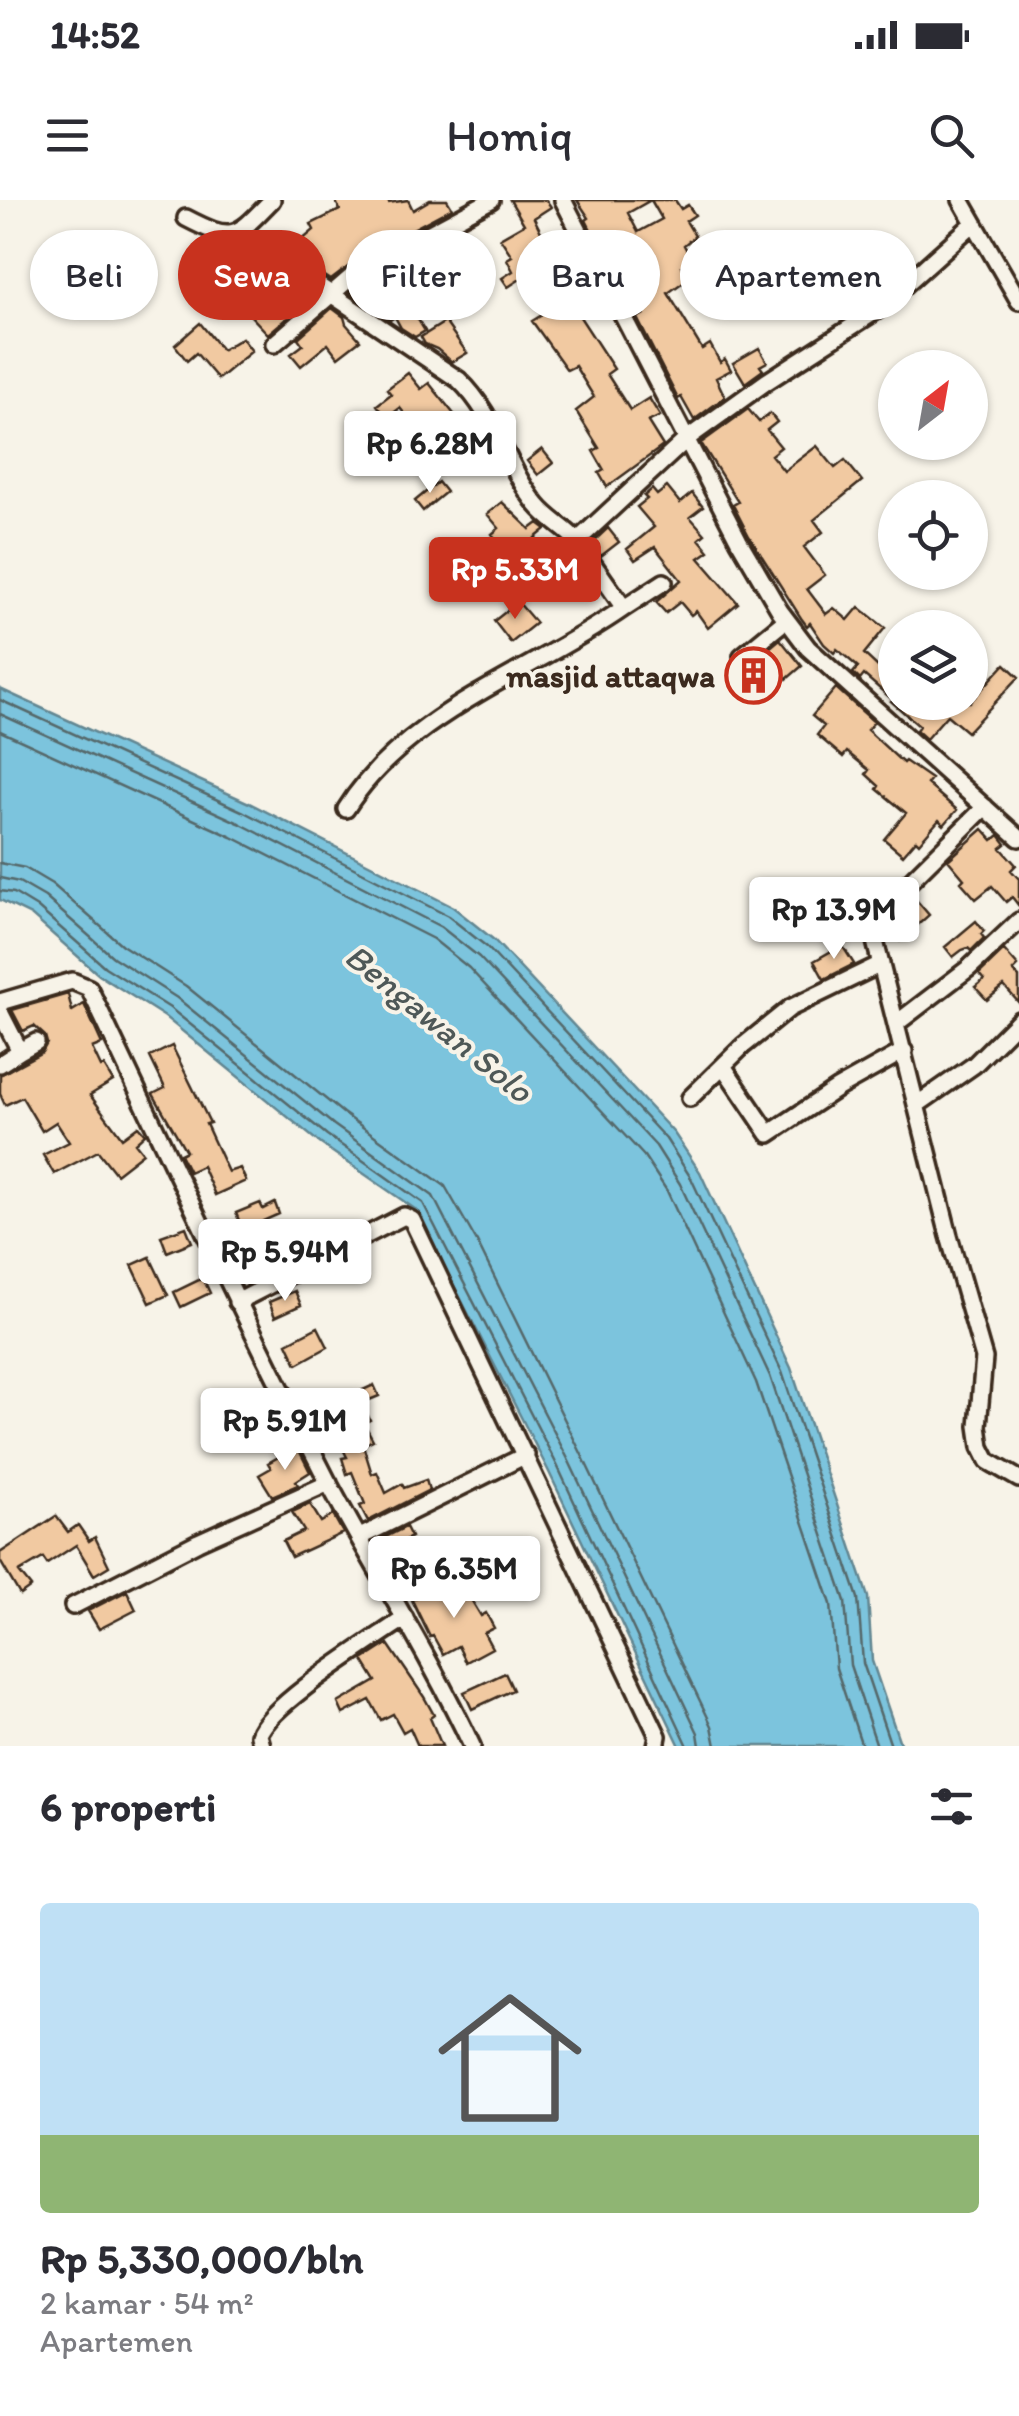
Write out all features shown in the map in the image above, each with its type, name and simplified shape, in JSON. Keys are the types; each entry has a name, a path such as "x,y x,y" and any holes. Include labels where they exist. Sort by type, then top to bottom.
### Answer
{"street":[{"path":"243,230 272,200"},
{"path":"274,344 357,272 491,200"},
{"path":"563,200 740,541 786,620 808,648 1019,838"},
{"path":"961,200 1019,301"},
{"path":"186,218 210,230"},
{"path":"577,542 688,438 876,311 974,223"},
{"path":"326,292 467,388 489,417 517,475 537,505 577,542 624,608"},
{"path":"346,809 365,779 446,713 664,582"},
{"path":"742,656 786,620"},
{"path":"985,807 874,918 872,928 948,1236 984,1358 978,1426 981,1447 988,1461 1019,1479"},
{"path":"896,1023 969,968 1019,921"},
{"path":"690,1098 790,1008 881,964"},
{"path":"0,1002 72,981 89,988 237,1302 329,1484 447,1692 472,1746"},
{"path":"0,1012 20,1050"},
{"path":"918,1104 974,1065 1019,1020"},
{"path":"0,1064 36,1042"},
{"path":"723,1066 769,1134 904,1050"},
{"path":"237,1302 408,1216 658,1736 656,1746"},
{"path":"360,1538 526,1455"},
{"path":"73,1606 198,1542 329,1484"},
{"path":"262,1746 259,1735 267,1720 405,1618"}],"water":[{"name":"Bengawan Solo","path":"0,689 249,803 453,907 494,940 674,1133 700,1172 791,1368 868,1597 872,1661 901,1746 680,1746 548,1470 415,1209 321,1144 165,1017 99,975 31,915 0,900"}],"building":[{"path":"335,200 408,200 413,210 430,200 447,200 452,208 411,230 346,230 346,269 331,280 326,277 326,230 314,230 311,224 340,210"},
{"path":"510,200 546,200 551,207 534,218 540,230 516,230 516,282 508,287 502,278 513,271 507,259 512,256 500,238 524,224"},
{"path":"577,200 651,200 628,213 637,230 591,230 586,220 589,218"},
{"path":"651,200 675,200 681,209 688,205 695,215 686,221 691,230 680,230 680,284 668,293 680,320 684,320 702,349 710,344 720,362 725,359 731,370 716,378 725,397 694,420 681,397 678,399 638,320 660,320 660,230 642,230 662,219"},
{"path":"332,308 344,317 360,340 338,357 328,344 301,366 291,354 303,345 298,338 318,320 326,320"},
{"path":"255,320 284,320 268,334"},
{"path":"397,320 418,320 425,331 415,337"},
{"path":"582,320 614,369 607,374 630,410 649,398 660,416 648,422 663,446 607,487 599,473 604,470 593,451 599,448 576,411 594,397 575,366 567,370 532,321"},
{"path":"445,322 467,353 452,362 421,337"},
{"path":"200,323 222,350 242,338 252,351 218,379 196,353 187,361 175,345"},
{"path":"759,348 767,362 760,366 763,370 745,383 733,363"},
{"path":"408,373 421,389 429,383 478,444 446,470 423,446 426,444 400,408 387,418 377,405 391,394 387,389"},
{"path":"748,409 759,422 770,413 777,422 767,430 781,447 771,455 784,471 817,446 835,468 845,460 862,481 814,520 823,532 804,547 825,575 807,589 826,614 834,608 848,620 859,607 878,622 878,637 864,654 878,667 878,687 864,675 860,680 853,673 858,667 837,649 834,653 810,623 807,626 801,618 749,536 733,505 738,502 701,443"},
{"path":"542,449 553,463 538,475 527,461"},
{"path":"438,482 446,492 423,511 415,501"},
{"path":"667,487 680,503 692,493 703,507 690,517 705,534 699,539 709,551 699,558 738,603 708,628 696,611 691,615 680,602 666,613 656,602 681,580 655,547 635,560 627,549 654,527 637,507 647,499 644,496 652,489 657,495"},
{"path":"502,502 530,529 538,523 546,529 535,538 554,561 559,557 566,566 575,558 591,586 581,594 572,583 555,596 546,585 531,598 508,571 515,565 492,534 499,528 487,514"},
{"path":"608,528 619,542 601,556 592,543"},
{"path":"518,602 536,623 511,643 494,621"},
{"path":"780,639 802,666 754,699 731,672 749,665"},
{"path":"1005,664 1019,677 988,710 988,682"},
{"path":"836,688 874,722 867,730 903,763 931,779 927,784 957,810 944,825 939,820 903,855 884,839 906,813 877,789 879,786 866,774 869,770 847,752 843,757 817,735 824,726 812,716"},
{"path":"912,720 943,720 926,739 916,730 919,726"},
{"path":"953,720 978,720 967,732"},
{"path":"983,829 993,840 999,835 1006,844 1001,848 1016,865 1011,870 1019,879 1019,906 1012,897 1006,902 992,886 976,899 948,860"},
{"path":"912,895 929,915 900,941 884,923"},
{"path":"976,921 984,938 971,951 962,950 953,957 945,947"},
{"path":"842,945 854,964 824,979 814,961"},
{"path":"1004,950 1018,966 1013,971 1019,977 1019,1003 1004,986 987,1000 975,987 984,980 979,974"},
{"path":"68,994 72,1011 84,1004 102,1044 92,1048 113,1081 90,1095 122,1138 138,1126 145,1134 135,1143 143,1153 116,1174 98,1151 54,1174 43,1155 69,1142 56,1122 42,1131 22,1097 5,1105 0,1094 0,1075 42,1052 47,1043 34,1026 23,1031 12,1010"},
{"path":"172,1046 210,1123 206,1124 228,1172 240,1168 246,1181 215,1195 202,1166 189,1172 180,1154 186,1151 153,1094 165,1088 150,1057"},
{"path":"260,1203 263,1209 275,1203 279,1214 263,1221 268,1246 262,1248 273,1271 247,1284 234,1249 248,1243 236,1213"},
{"path":"186,1227 192,1242 167,1252 161,1236"},
{"path":"150,1257 168,1295 150,1303 132,1265"},
{"path":"203,1278 210,1293 181,1307 174,1292"},
{"path":"295,1291 301,1305 275,1317 269,1302"},
{"path":"318,1327 328,1347 297,1364 287,1343"},
{"path":"374,1385 379,1396 362,1403 370,1420 364,1423 373,1440 363,1445 372,1474 377,1472 386,1493 402,1484 404,1488 426,1480 429,1490 368,1521 352,1472 347,1474 342,1458 347,1457 338,1439 347,1434 337,1413 327,1417 321,1403 342,1394 343,1399"},
{"path":"299,1450 310,1472 296,1481 298,1485 272,1496 259,1475 271,1468 268,1463"},
{"path":"310,1504 321,1522 333,1515 343,1533 291,1557 283,1541 304,1531 292,1512"},
{"path":"56,1516 68,1532 78,1525 89,1541 95,1537 109,1566 94,1575 76,1545 47,1564 43,1558 19,1572 31,1587 20,1595 0,1561 0,1553"},
{"path":"406,1527 411,1537 386,1551 380,1540"},
{"path":"460,1581 481,1616 486,1613 494,1628 484,1633 492,1648 466,1662 458,1646 443,1654 412,1600 437,1585 441,1592"},
{"path":"127,1591 136,1610 99,1629 88,1611"},
{"path":"388,1644 434,1715 430,1718 442,1746 418,1746 410,1728 403,1732 393,1714 381,1720 370,1700 343,1714 338,1703 376,1681 363,1660"},
{"path":"505,1673 513,1690 472,1709 464,1692"}],"place":[{"name":"masjid attaqwa","path":"754,676"}]}
